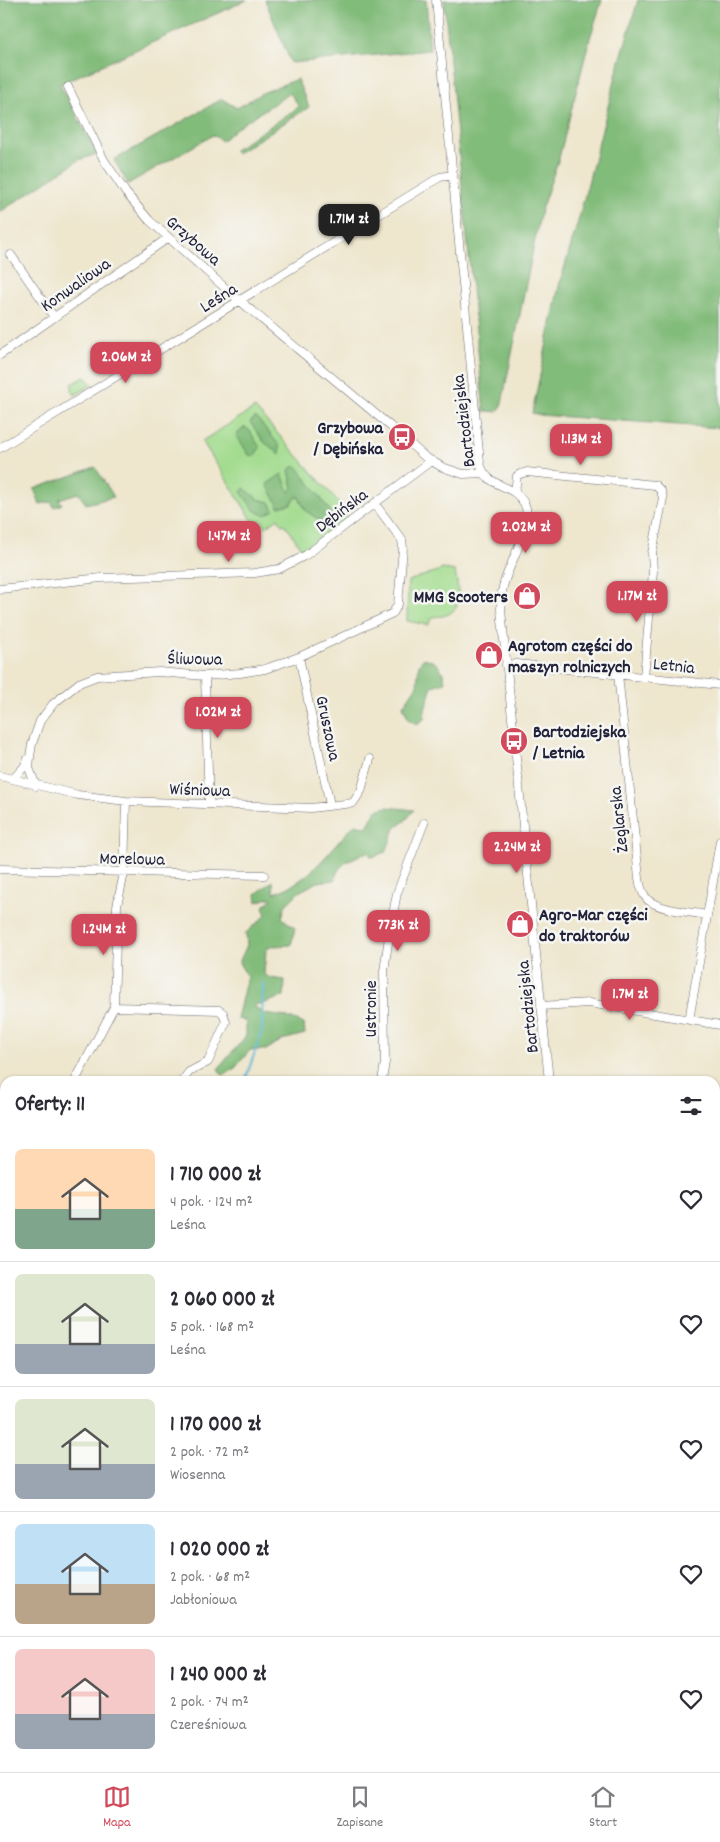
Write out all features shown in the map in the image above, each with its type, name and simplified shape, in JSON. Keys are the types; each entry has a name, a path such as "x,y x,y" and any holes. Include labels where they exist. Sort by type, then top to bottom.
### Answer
{"street":[{"name":"Bartodziejska","path":"436,0 480,460 483,472 488,480 515,492 524,503 527,516 502,591 501,615 549,1076"},
{"name":"Grzybowa","path":"68,87 104,160 126,193 149,220 240,300 431,461"},
{"name":"Leśna","path":"0,448 438,178 453,175"},
{"name":"Konwaliowa","path":"0,355 168,238"},
{"path":"12,255 54,317"},
{"path":"431,461 463,474 483,472"},
{"name":"Dębińska","path":"0,588 101,578 249,574 288,566 306,555 431,461"},
{"path":"515,492 516,476 527,472 655,485 661,490 663,498 652,553 653,571 644,677"},
{"name":"Śliwowa","path":"36,786 29,768 32,744 40,721 53,704 79,683 97,676 159,672 205,676 265,669 299,657 393,614 398,604 402,540 375,504"},
{"name":"Gruszowa","path":"299,657 330,805"},
{"name":"Letnia","path":"506,665 517,664 720,685"},
{"name":"Żeglarska","path":"618,674 638,878 641,889 648,900 658,905 707,915"},
{"path":"205,676 209,804"},
{"name":"Śliwowa","path":"13,779 30,757"},
{"name":"Wiśniowa","path":"0,776 78,796 126,801 311,808 353,803 361,791 370,759"},
{"path":"77,1076 114,1007 117,906 124,873 126,801"},
{"name":"Ustronie","path":"383,1076 385,1062 384,971 390,930 397,893 424,823"},
{"path":"689,1020 720,841"},
{"name":"Morelowa","path":"0,869 264,875"},
{"path":"542,1006 589,1002 720,1025"},
{"path":"114,1007 218,1010 223,1013 226,1022 208,1062 189,1072 186,1076"}],"green space":[{"path":"0,0 247,0 60,84 97,154 79,160 0,212"},
{"path":"265,0 426,0 430,50 291,63"},
{"path":"444,0 602,0 590,38 559,158 541,210 501,408 497,412 484,412"},
{"path":"638,0 720,0 720,428 532,413 559,286"},
{"path":"297,79 309,107 236,154 234,150 299,107 290,93 235,129 222,141 213,135 128,184 114,160 222,99 237,108 262,93"},
{"path":"85,377 92,385 75,395 72,390 72,384"},
{"path":"255,408 343,507 348,518 303,551 285,524 282,525 278,518 266,527 261,520 254,523 202,441"},
{"path":"256,417 279,445 280,454 264,442 250,422"},
{"path":"245,427 250,431 260,448 254,456 249,455 236,435"},
{"path":"296,465 334,516 324,523 306,511 298,496 291,504 279,507 267,484 282,474 289,492 293,488 289,470"},
{"path":"95,467 114,497 86,504 78,493 59,499 62,504 54,507 51,502 40,504 34,489"},
{"path":"244,488 258,499 270,502 274,510 265,515 255,511 241,492"},
{"path":"443,569 455,571 458,590 456,608 446,615 433,617 428,625 407,621 408,581"},
{"path":"424,658 433,661 439,666 445,682 432,686 424,719 417,724 409,720 403,706 417,685 419,664"},
{"path":"387,807 414,810 406,820 395,828 386,852 372,857 367,852 343,865 336,874 335,880 317,882 299,892 285,906 282,918 295,928 291,945 272,946 266,950 264,974 270,978 285,980 284,996 263,1004 256,1004 255,1007 264,1014 287,1017 304,1024 305,1034 282,1040 266,1050 250,1050 235,1068 223,1075 218,1069 246,1036 246,1021 237,1019 247,976 239,963 247,945 246,933 266,915 263,907 272,899 269,898 257,902 256,894 273,881 274,893 299,881 319,864 355,824 367,827 376,810"}],"waterway":[{"path":"247,1076 262,1031 263,983"}],"place":[{"name":"Grzybowa / Dębińska","path":"402,437"},
{"name":"MMG Scooters","path":"527,596"},
{"name":"Agrotom części do maszyn rolniczych","path":"489,655"},
{"name":"Bartodziejska / Letnia","path":"514,741"},
{"name":"Agro-Mar części do traktorów","path":"520,924"}]}
